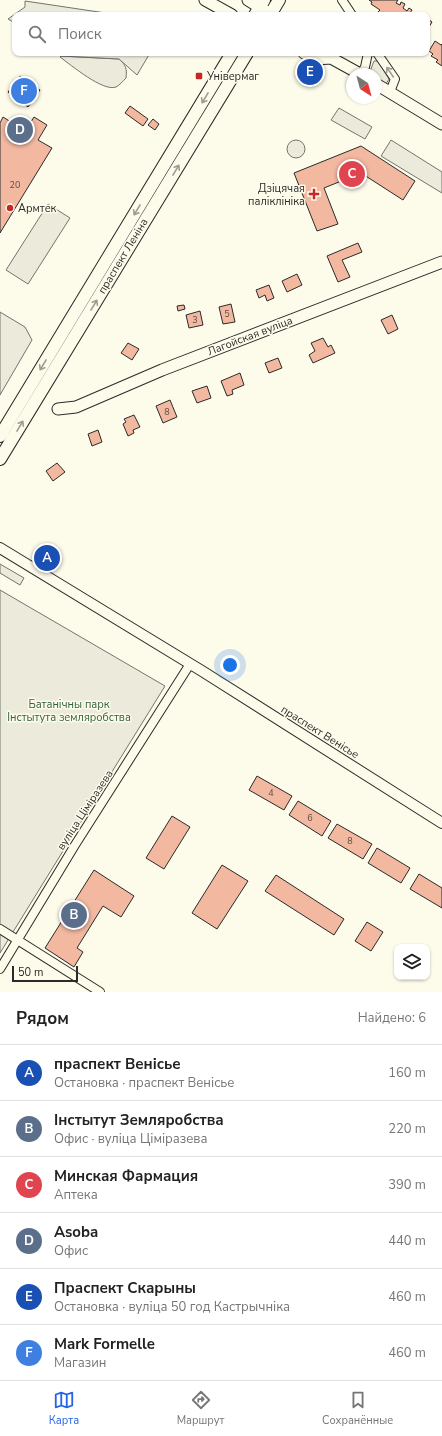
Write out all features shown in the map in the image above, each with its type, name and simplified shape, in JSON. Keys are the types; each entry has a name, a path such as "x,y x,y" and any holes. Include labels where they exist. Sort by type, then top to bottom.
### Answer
{"main road":[{"path":"205,0 227,12"},
{"path":"248,0 260,7"},
{"path":"273,12 279,0"},
{"name":"праспект Леніна","path":"0,436 230,56"},
{"name":"праспект Леніна","path":"0,460 245,56"},
{"path":"310,56 316,59 329,56 350,68"},
{"path":"382,87 442,124"},
{"name":"Лагойская вуліца","path":"58,409 76,407 162,370 442,262"}],"street":[{"path":"342,0 350,12"},
{"path":"364,68 367,56"},
{"path":"379,56 395,79 390,92"},
{"name":"праспект Венісье","path":"0,547 38,572 190,664 442,823"},
{"name":"вуліца Ціміразева","path":"0,969 77,842 190,664"},
{"path":"0,930 100,992"}],"green space":[{"path":"60,57 119,59 126,67 126,78 116,87 103,86 79,71"},
{"path":"374,61 378,61 389,79 386,84 382,82 382,68 371,68"},
{"path":"292,140 300,140 305,145 303,156 300,158 292,158 287,153 287,145"},
{"name":"Батанічны парк Інстытута земляробства","path":"0,590 165,686 0,953"}],"shaded area":[{"path":"25,1 99,12 18,12 25,7"},
{"path":"12,16 12,21 8,19"},
{"path":"61,56 148,56 137,75 119,59"},
{"path":"339,108 372,127 365,139 331,120"},
{"path":"391,140 442,172 442,193 381,156"},
{"path":"48,204 70,218 28,284 6,270"},
{"path":"0,312 25,327 32,340 0,395"},
{"path":"0,564 24,578 20,585 0,573"}],"building":[{"path":"369,0 398,0 396,3 400,5 401,2 405,4 403,8 407,11 409,8 412,10 411,12 378,12 380,10 371,4 372,2"},
{"path":"435,41 441,45 442,44 442,66 436,62 438,60 431,56 433,54 430,52"},
{"path":"20,76 40,90 28,107 8,92"},
{"path":"130,106 148,119 143,126 125,113"},
{"path":"3,117 25,131 34,117 47,125 38,140 52,148 0,233 0,123"},
{"path":"153,119 159,124 155,130 148,125"},
{"name":"Дзіцячая паліклініка","path":"361,146 415,181 403,200 361,173 324,188 338,224 317,231 294,173"},
{"path":"358,243 362,252 342,260 350,277 338,282 327,256"},
{"path":"297,274 302,285 287,292 282,281"},
{"path":"269,285 274,298 267,301 265,295 259,298 256,290"},
{"path":"231,304 235,322 223,324 219,307"},
{"path":"184,305 185,309 178,311 177,306"},
{"path":"200,311 203,325 189,328 186,315"},
{"path":"392,315 398,329 388,334 381,320"},
{"path":"323,338 328,347 331,345 335,353 313,363 309,355 315,351 311,343"},
{"path":"128,343 139,349 132,360 121,353"},
{"path":"278,358 282,368 269,373 265,363"},
{"path":"240,373 244,385 232,390 233,394 227,396 221,381"},
{"path":"207,386 211,398 197,403 192,391"},
{"path":"170,400 177,417 163,423 156,406"},
{"path":"134,415 140,427 133,430 134,433 128,436 123,424 126,422 124,419"},
{"path":"98,430 102,442 92,446 88,434"},
{"path":"57,463 65,472 53,481 46,471"},
{"path":"257,776 292,796 284,810 249,790"},
{"path":"298,801 331,821 322,836 289,815"},
{"path":"172,816 190,827 164,869 146,858"},
{"path":"337,824 372,844 363,859 328,838"},
{"path":"377,848 410,868 401,883 368,863"},
{"path":"222,865 248,881 217,929 192,913"},
{"path":"94,870 134,896 121,917 103,906 77,948 83,952 74,967 45,948"},
{"path":"419,874 442,888 442,908 410,889"},
{"path":"276,875 344,919 334,935 265,891"},
{"path":"367,922 383,932 371,951 355,941"}],"place":[{"name":"Праспект Скарыны","path":"310,72"},
{"name":"Універмаг","path":"199,76"},
{"name":"Mark Formelle","path":"24,91"},
{"name":"Asoba","path":"20,130"},
{"name":"Минская Фармация","path":"352,174"},
{"name":"Дзіцячая паліклініка","path":"314,194"},
{"name":"Армтек","path":"10,208"},
{"name":"праспект Венісье","path":"47,558"},
{"name":"Інстытут Земляробства","path":"74,915"}]}
